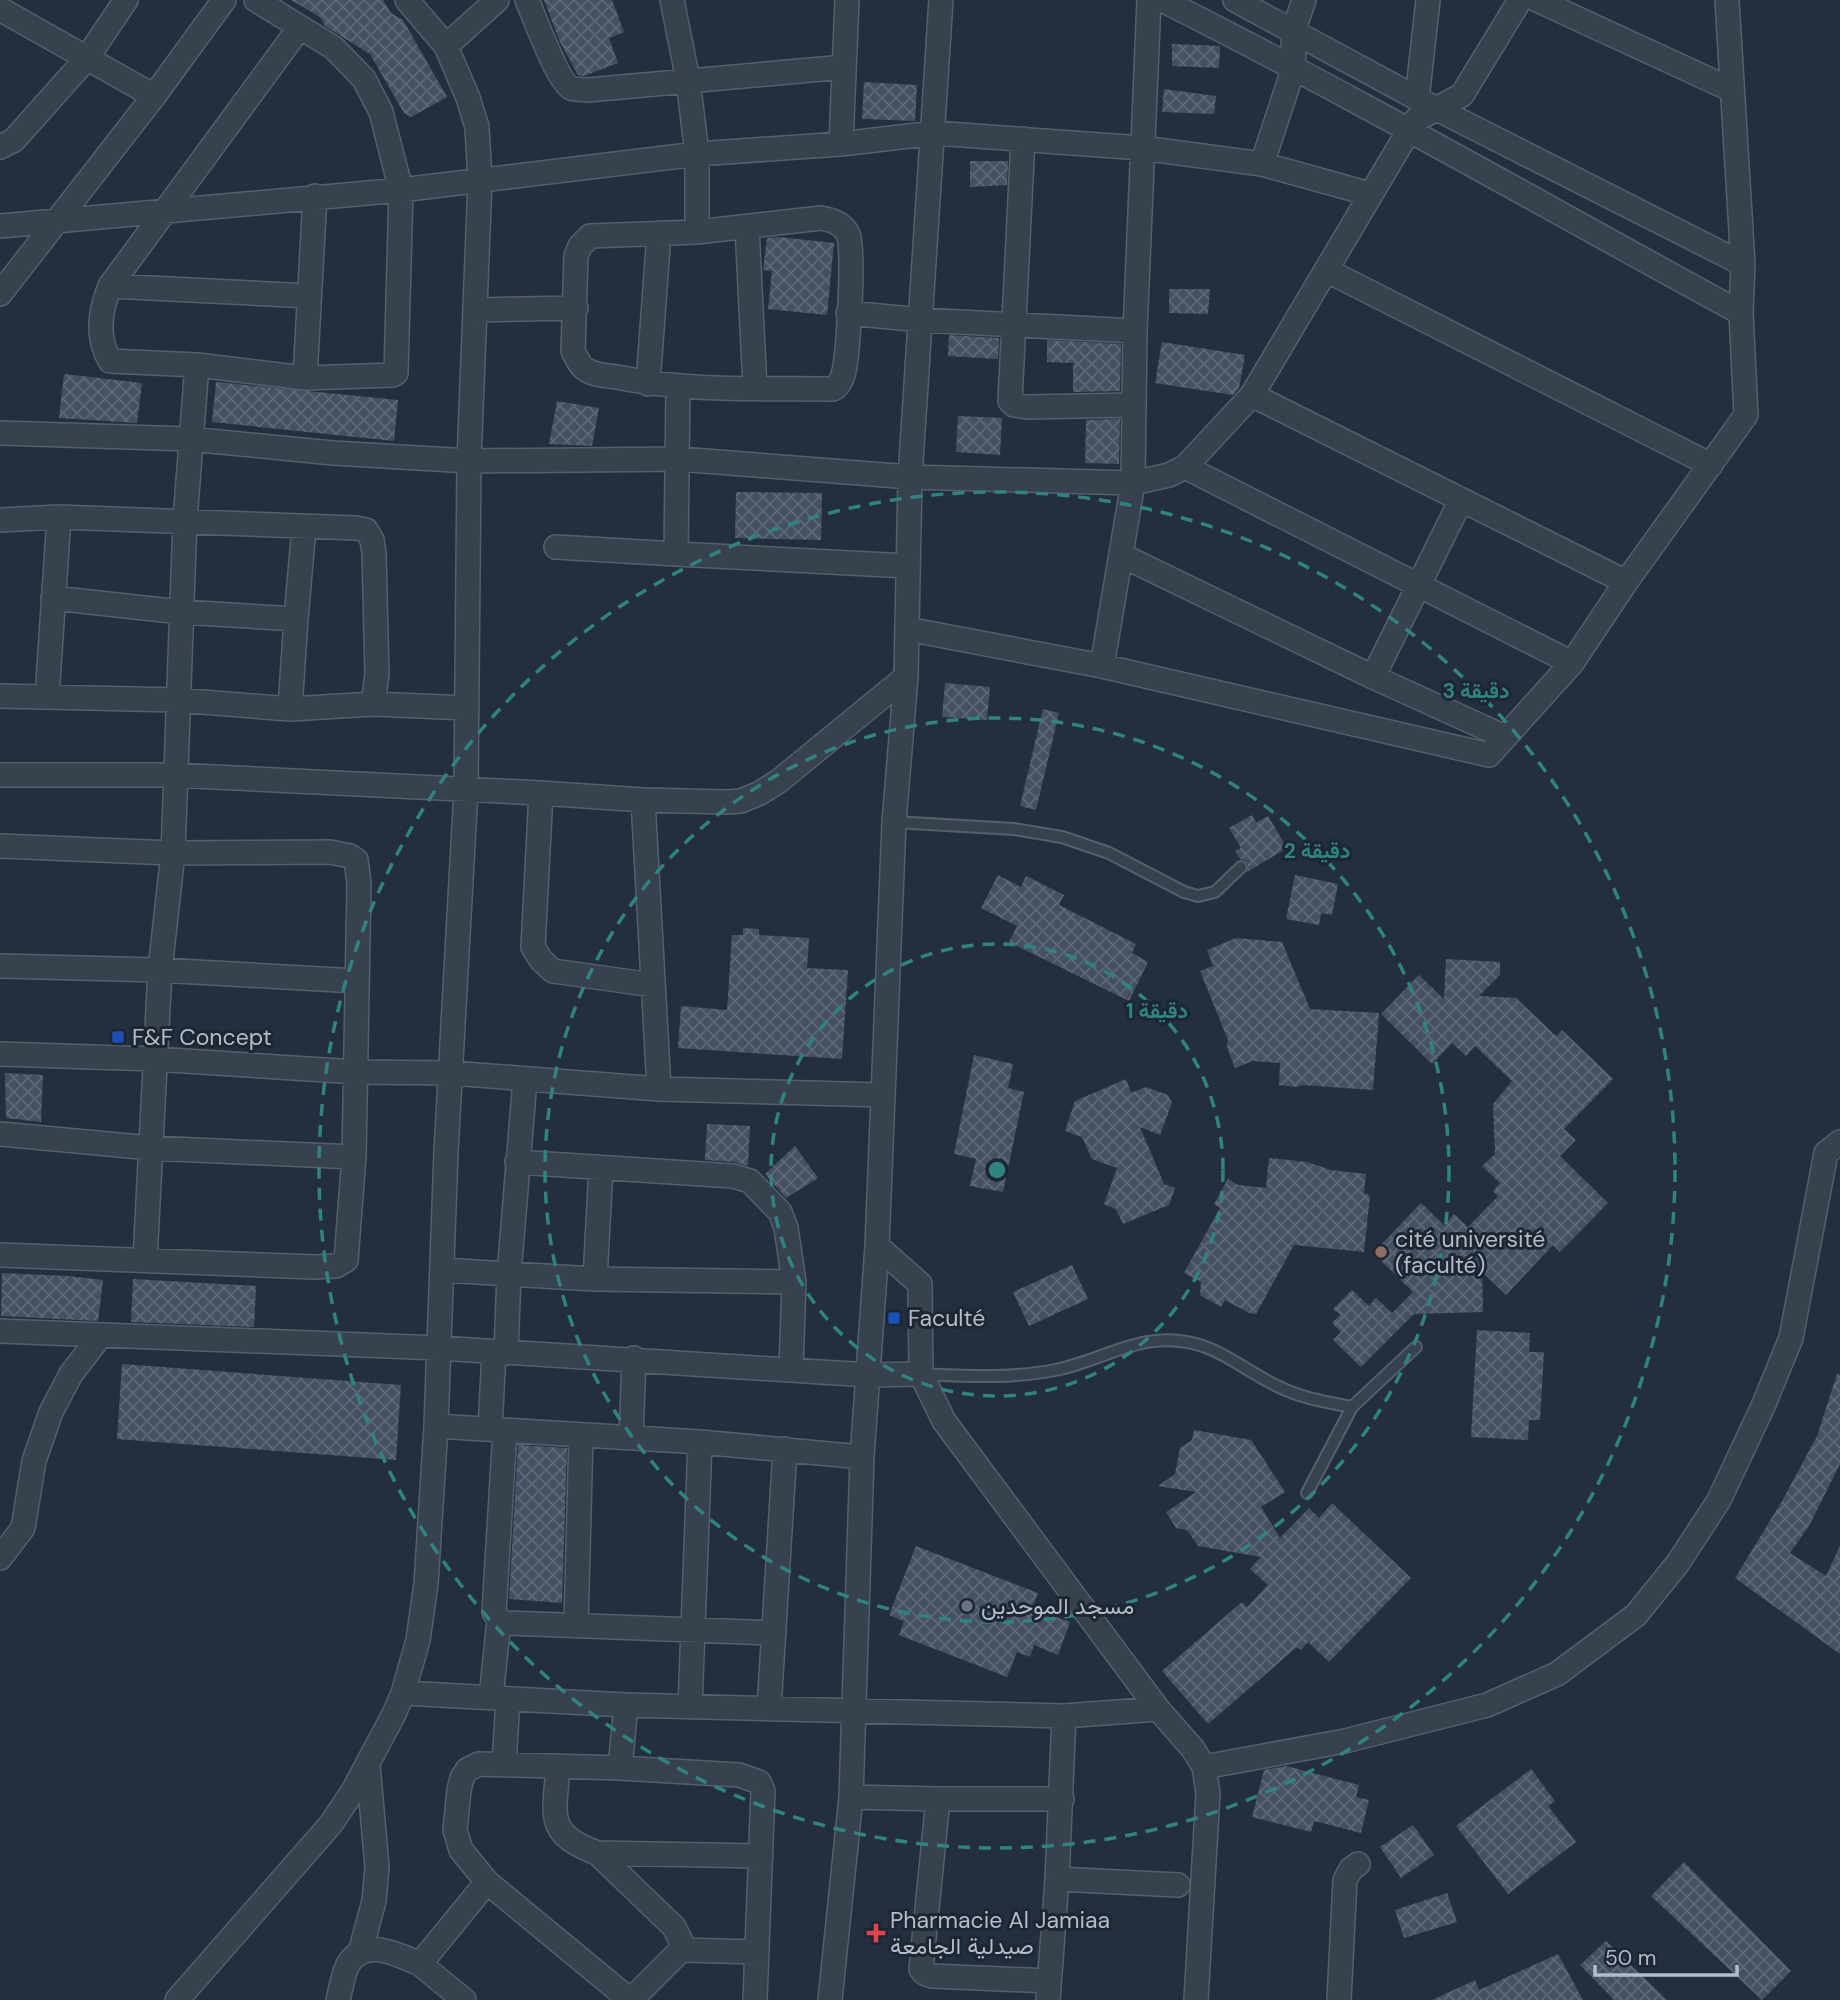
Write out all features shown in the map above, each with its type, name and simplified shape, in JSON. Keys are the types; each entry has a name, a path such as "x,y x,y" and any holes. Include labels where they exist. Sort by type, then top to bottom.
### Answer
{"street":[{"path":"0,147 14,140 87,58 126,0"},
{"path":"0,294 154,96 224,0"},
{"path":"257,0 334,48 364,79 382,112 401,190 396,373 305,378 197,365 110,361 102,347 101,309 110,286 300,27"},
{"path":"177,2000 331,1824 368,1765 403,1693 418,1640 426,1584 466,790 469,461 480,180 477,127 468,98 446,46 407,0"},
{"path":"446,46 497,0"},
{"path":"527,0 562,79 571,88 588,90 844,68"},
{"path":"672,0 688,80 696,154 698,232"},
{"path":"841,144 847,0"},
{"path":"830,2000 851,1797 862,1457 877,1246 894,822 906,677 910,477 941,0"},
{"path":"1102,666 1133,483 1135,331 1149,0"},
{"path":"1161,0 1294,67 1741,313"},
{"path":"1235,0 1426,104 1743,264"},
{"path":"1262,164 1294,67 1293,32 1304,0"},
{"path":"0,433 190,439 332,453 469,461 679,459 910,477 1133,483 1169,475 1185,467 1200,453 1252,395 1426,104 1428,0"},
{"path":"1426,104 1462,95 1520,0"},
{"path":"1537,0 1732,90"},
{"path":"907,629 1102,666 1489,755 1573,663 1626,582 1746,415 1741,313 1743,264 1727,0"},
{"path":"0,9 154,96"},
{"path":"0,226 401,190 696,154 841,144 934,133 1142,148 1262,164 1370,194"},
{"path":"1023,139 1010,401 1014,405 1027,407 1134,405"},
{"path":"305,378 315,197"},
{"path":"821,219 833,220 842,226 850,236 845,368 838,386 833,389 678,387 648,384 585,369 573,351 576,256 580,246 590,236 698,232 821,219"},
{"path":"747,228 755,388"},
{"path":"648,384 659,233"},
{"path":"1326,270 1711,465"},
{"path":"110,286 309,296"},
{"path":"476,310 576,308"},
{"path":"848,313 921,320 1135,331"},
{"path":"145,1260 160,970 173,853 185,520 197,365"},
{"path":"676,554 678,387"},
{"path":"1252,395 1626,582"},
{"path":"1185,467 1573,663"},
{"path":"1373,677 1461,500"},
{"path":"47,697 59,517"},
{"path":"0,520 59,517 185,520 304,527 356,527 370,533 374,553 377,674 373,704"},
{"path":"290,709 304,527"},
{"path":"556,547 908,566"},
{"path":"1121,555 1373,677 1505,737"},
{"path":"53,598 181,612 296,619"},
{"path":"0,775 174,775 643,800 741,801 779,781 906,677"},
{"path":"0,696 177,700 290,709 373,704 467,708"},
{"path":"541,793 533,947 541,960 553,971 653,985"},
{"path":"643,800 659,1089"},
{"path":"0,846 173,853 330,852 356,860 359,883 354,1157 346,1260 341,1264 314,1267 0,1255"},
{"path":"0,966 160,970 356,981"},
{"path":"0,1054 154,1059 356,1072 451,1073 659,1089 883,1095"},
{"path":"504,1765 499,1620 494,1612 497,1430 500,1353 525,1080"},
{"path":"0,1134 151,1148 354,1157"},
{"path":"1203,1767 1345,1741 1487,1705 1557,1674 1636,1615 1678,1563 1719,1500 1764,1404 1791,1338 1826,1153 1840,1142"},
{"path":"517,1162 733,1177 750,1181 780,1212 786,1228 794,1282 791,1369"},
{"path":"595,1279 601,1168"},
{"path":"877,1246 920,1284 921,1374 944,1421 1158,1709 1193,1749 1203,1767 1208,1793 1196,2000"},
{"path":"442,1270 595,1279 794,1282"},
{"path":"0,1331 439,1348 869,1375 921,1374"},
{"path":"0,1558 23,1528 34,1461 51,1412 71,1374 102,1335"},
{"path":"631,1438 634,1359"},
{"path":"436,1426 700,1442 862,1457"},
{"path":"576,1626 581,1436"},
{"path":"690,1707 700,1442"},
{"path":"769,1709 785,1449"},
{"path":"499,1620 506,1623 774,1633"},
{"path":"403,1693 626,1705 1065,1716 1158,1709"},
{"path":"620,1768 626,1705"},
{"path":"938,1798 922,1971 932,1976 1049,1990 1065,1716"},
{"path":"360,1953 374,1901 377,1867 368,1765"},
{"path":"597,1853 674,1927 681,1941 681,1950 631,2000 487,1882 461,1850 455,1830 462,1778 467,1770 479,1765 504,1765 739,1774 759,1782 763,1791 755,2000"},
{"path":"558,1766 555,1818 558,1829 581,1847 597,1853 761,1856"},
{"path":"851,1797 1062,1799"},
{"path":"1339,2000 1345,1880 1351,1869 1358,1864"},
{"path":"1057,1879 1178,1885"},
{"path":"420,1964 487,1882"},
{"path":"338,2000 349,1963 360,1953 372,1950 387,1951 420,1964 464,2000"},
{"path":"681,1950 757,1952"}],"lane":[{"path":"894,822 1014,829 1062,837 1110,853 1184,892 1198,896 1215,892 1241,867"},
{"path":"921,1374 1021,1376 1064,1368 1133,1344 1182,1341 1216,1350 1287,1391 1352,1407"},
{"path":"1307,1493 1352,1407 1416,1347"}],"building":[{"path":"291,0 383,0 391,13 403,20 447,97 411,117 404,113 370,54 325,26 320,17"},
{"path":"544,0 612,0 624,32 609,38 618,63 584,76 578,75 560,42"},
{"path":"1172,44 1220,46 1219,68 1172,66"},
{"path":"864,82 917,85 915,121 862,119"},
{"path":"1164,89 1216,96 1214,114 1162,112"},
{"path":"970,161 1008,161 1007,185 970,187"},
{"path":"767,238 834,243 827,315 768,309 772,271 763,270"},
{"path":"1169,289 1210,289 1208,314 1169,313"},
{"path":"949,335 999,338 998,359 948,356"},
{"path":"1047,340 1121,344 1120,391 1073,392 1073,363 1047,362"},
{"path":"1162,342 1245,355 1239,388 1233,395 1155,383"},
{"path":"64,374 142,383 137,423 59,418"},
{"path":"216,382 398,400 394,441 212,422"},
{"path":"557,401 599,408 592,446 549,444"},
{"path":"958,416 1002,418 1000,455 956,452"},
{"path":"1120,419 1119,464 1085,463 1086,420"},
{"path":"736,492 822,493 821,540 735,538"},
{"path":"945,683 990,687 987,720 942,717"},
{"path":"1043,709 1059,713 1036,810 1020,806"},
{"path":"1252,815 1256,823 1268,816 1287,848 1247,872 1248,864 1240,859 1235,851 1241,848 1229,828"},
{"path":"998,875 1021,887 1026,876 1064,895 1059,905 1136,944 1132,953 1148,962 1129,1001 1009,942 1017,926 981,908"},
{"path":"1295,875 1338,884 1332,915 1321,913 1319,925 1286,919"},
{"path":"743,928 759,929 759,935 809,938 807,968 848,970 842,1059 678,1048 681,1006 727,1010 732,935 743,935"},
{"path":"1236,938 1282,942 1310,1009 1379,1013 1373,1090 1279,1085 1280,1063 1253,1061 1235,1068 1227,1047 1228,1040 1200,971 1213,966 1207,950"},
{"path":"1446,959 1500,962 1500,975 1479,996 1516,998 1556,1036 1562,1030 1613,1079 1564,1129 1576,1140 1560,1156 1608,1203 1560,1252 1553,1245 1506,1295 1482,1272 1483,1312 1414,1314 1361,1367 1333,1340 1341,1332 1332,1323 1340,1315 1333,1309 1352,1290 1369,1306 1376,1298 1392,1313 1413,1292 1373,1253 1421,1203 1444,1225 1454,1214 1468,1227 1498,1196 1493,1191 1500,1183 1482,1166 1495,1154 1493,1104 1512,1081 1475,1046 1466,1056 1452,1043 1432,1064 1381,1014 1419,975 1444,999"},
{"path":"974,1055 1013,1064 1008,1088 1024,1092 1003,1192 970,1186 976,1159 954,1154"},
{"path":"5,1073 43,1075 41,1122 6,1118"},
{"path":"1126,1079 1131,1093 1146,1087 1168,1095 1172,1103 1160,1135 1140,1127 1164,1184 1175,1188 1169,1205 1123,1224 1116,1209 1104,1204 1117,1168 1092,1159 1082,1137 1065,1131 1075,1101"},
{"path":"707,1124 750,1126 748,1166 705,1160"},
{"path":"795,1146 818,1178 786,1198 765,1174"},
{"path":"1269,1158 1307,1162 1331,1170 1366,1174 1364,1193 1370,1196 1364,1252 1294,1245 1256,1314 1225,1300 1221,1307 1200,1295 1201,1282 1184,1273 1220,1208 1214,1204 1228,1179 1238,1185 1266,1188"},
{"path":"1072,1265 1088,1299 1029,1326 1013,1292"},
{"path":"2,1273 103,1280 98,1321 1,1316"},
{"path":"133,1279 256,1286 254,1327 131,1322"},
{"path":"1477,1330 1530,1333 1529,1352 1544,1352 1540,1420 1529,1420 1528,1440 1471,1437"},
{"path":"122,1364 401,1385 396,1460 117,1439"},
{"path":"1837,1374 1840,1374 1840,1464 1809,1526 1790,1553 1826,1576 1840,1546 1840,1654 1735,1578 1782,1501 1817,1436"},
{"path":"1194,1430 1251,1440 1285,1492 1261,1507 1280,1538 1309,1508 1319,1518 1332,1503 1411,1578 1329,1662 1308,1642 1301,1650 1297,1647 1208,1724 1162,1671 1242,1602 1247,1607 1268,1585 1250,1569 1261,1557 1198,1546 1187,1530 1176,1528 1166,1512 1196,1492 1158,1486 1175,1474 1180,1448 1192,1440"},
{"path":"518,1445 567,1448 562,1603 509,1599"},
{"path":"916,1546 1038,1593 1032,1608 1070,1622 1058,1655 1034,1645 1030,1657 1017,1652 1007,1677 899,1635 904,1621 889,1615"},
{"path":"1286,1766 1359,1785 1356,1797 1369,1800 1361,1833 1314,1821 1311,1832 1252,1817 1264,1770"},
{"path":"1531,1769 1555,1801 1548,1806 1576,1842 1508,1894 1456,1826"},
{"path":"1413,1825 1434,1855 1401,1878 1380,1847"},
{"path":"1684,1862 1791,1971 1762,2000 1651,1896"},
{"path":"1447,1893 1457,1922 1404,1938 1395,1910"},
{"path":"1606,1941 1667,2000 1614,2000 1580,1965"},
{"path":"1558,1954 1583,2000 1432,2000 1475,1980 1479,1990"}],"place":[{"name":"F&F Concept","path":"118,1037"},
{"name":"cité université (faculté)","path":"1381,1252"},
{"name":"Faculté","path":"894,1318"},
{"name":"مسجد الموحدين","path":"967,1606"},
{"name":"Pharmacie Al Jamiaa صيدلية الجامعة","path":"876,1933"}]}
